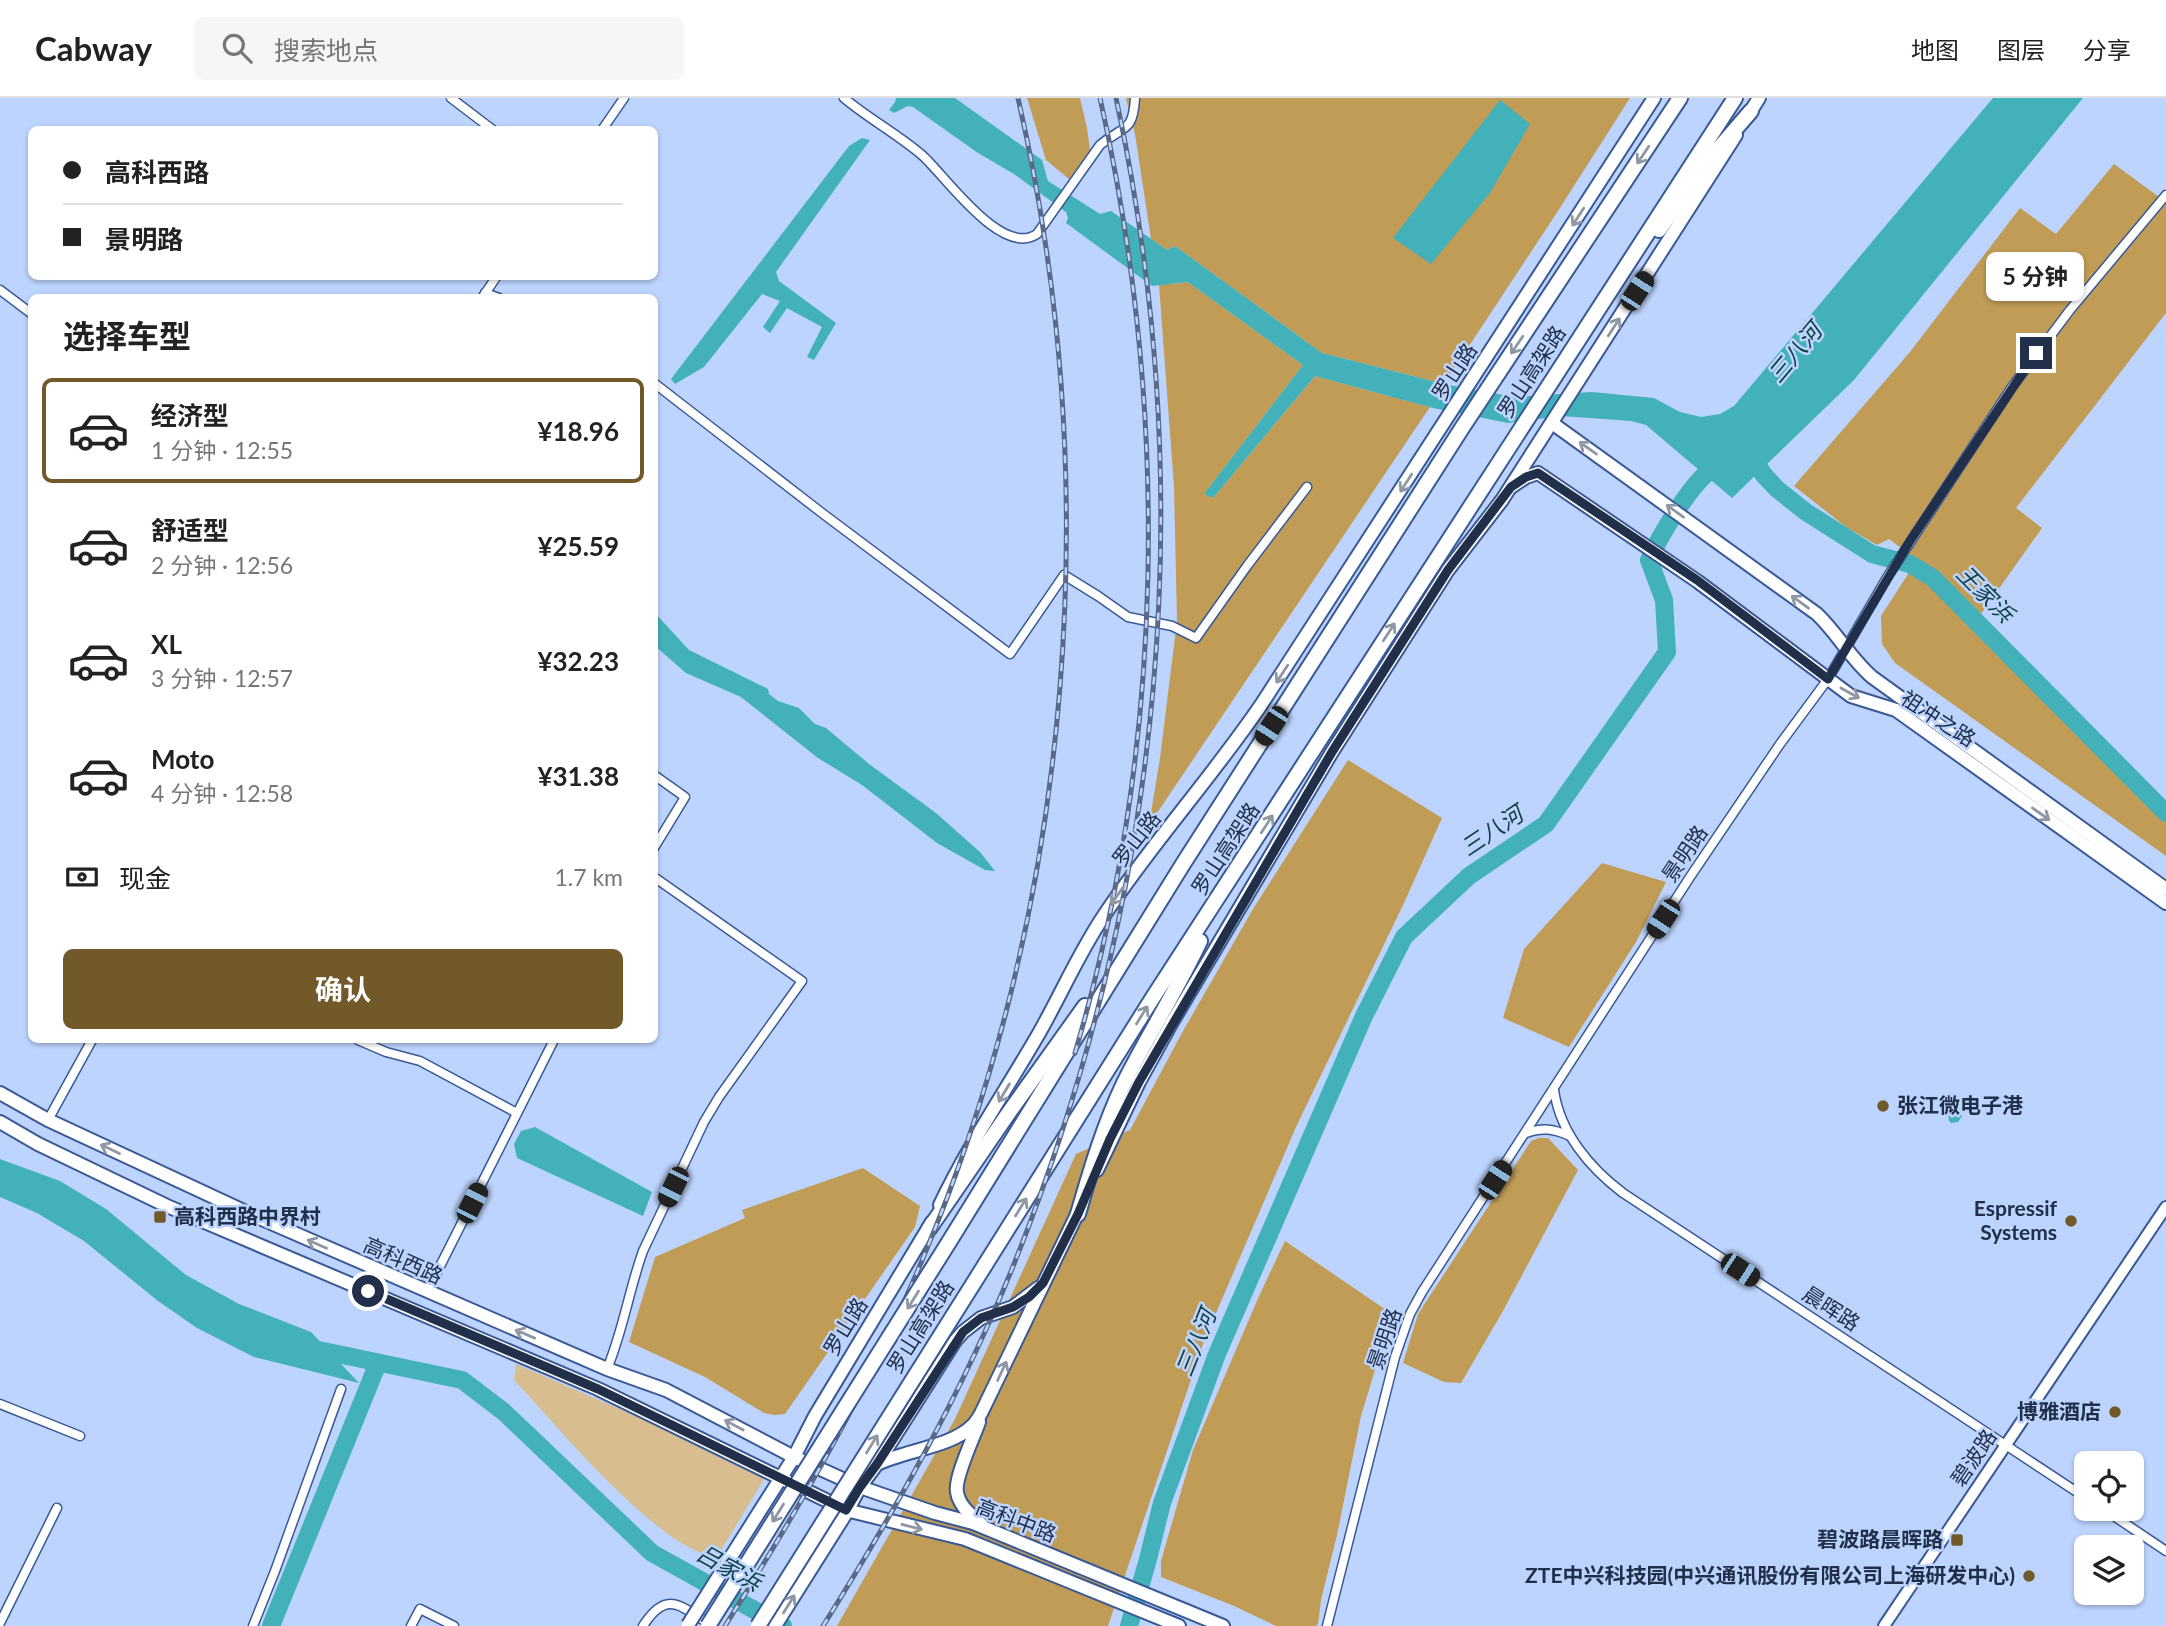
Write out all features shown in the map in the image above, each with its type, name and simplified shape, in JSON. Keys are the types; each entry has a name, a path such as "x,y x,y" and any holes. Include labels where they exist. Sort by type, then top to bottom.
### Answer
{"highway":[{"name":"罗山高架路","path":"708,1626 1183,864 1462,428 1680,98"},
{"name":"罗山高架路","path":"758,1626 1152,999 1735,98"},
{"path":"1597,312 1707,162 1751,111"},
{"path":"929,1229 1183,864"},
{"path":"1078,1214 1091,1168 1124,1083 1223,892"}],"main road":[{"name":"罗山路","path":"688,1626 794,1457 815,1416 929,1229 958,1167 1040,1032 1088,940 1255,714 1654,98"},
{"path":"986,1528 961,1502 956,1492 957,1480 988,1401 1139,1082 1332,752 1448,570 1511,487 1759,98"},
{"name":"祖冲之路","path":"1552,423 1817,614 1858,665 1872,677 2166,889"},
{"name":"祖冲之路","path":"1511,487 1538,473 1697,580 1851,695 1896,710 2166,903"},
{"name":"高科西路","path":"0,1093 48,1120 248,1213 607,1369 666,1390 794,1457"},
{"name":"高科西路","path":"0,1122 38,1144 167,1206 598,1389 779,1478"},
{"path":"775,1626 860,1487 963,1332 981,1318 1013,1307 1029,1297 1043,1283"},
{"path":"877,1464 900,1454 947,1441 964,1432 974,1424 988,1401"},
{"name":"高科中路","path":"794,1457 860,1487 986,1528 1223,1626"},
{"name":"高科中路","path":"779,1478 846,1510 965,1539 1179,1626"}],"street":[{"path":"451,98 488,126"},
{"path":"605,126 624,98"},
{"path":"844,98 919,153 967,203 1007,235 1020,240 1032,237 1041,229 1100,145 1133,120 1135,98"},
{"name":"景明路","path":"1327,1626 1402,1334 1422,1292 1690,877 1780,744 1828,679 1910,541 2036,353 2166,195"},
{"path":"0,290 28,311"},
{"path":"658,386 1010,654 1064,575 1128,617 1172,626 1196,638 1307,487"},
{"path":"658,778 685,797 658,841"},
{"path":"607,1369 617,1346 635,1272 643,1251 704,1122 802,981 658,880"},
{"path":"48,1120 90,1043"},
{"path":"365,1043 420,1062 517,1113"},
{"path":"426,1292 552,1043"},
{"name":"晨晖路","path":"1554,1090 1559,1114 1570,1136 1605,1180 2074,1490"},
{"path":"1525,1134 1549,1129 1570,1136"},
{"name":"碧波路","path":"1890,1626 2166,1207"},
{"name":"碧波路","path":"1884,1626 2166,1215"},
{"path":"253,1626 341,1389"},
{"path":"0,1404 80,1436"},
{"path":"0,1623 57,1508"},
{"path":"2121,1521 2166,1551"},
{"path":"643,1626 654,1610 667,1604 681,1607 714,1626"},
{"path":"411,1626 420,1609 454,1626"}],"shaded area":[{"path":"1027,98 1080,98 1090,150 1069,179 1046,160"},
{"path":"1126,98 1630,98 1444,384 1322,353 1175,246 1167,250 1151,239 1135,134"},
{"path":"2114,164 2166,202 2166,313 2016,508 2042,528 1981,614 2166,805 2166,856 1895,663 1882,644 1881,616 1917,560 1889,539 1877,545 1846,527 1794,486 1910,352 2020,208 2056,234"},
{"path":"1188,282 1303,365 1204,494 1213,498 1315,376 1430,407 1149,825 1177,621 1174,487 1159,285"},
{"path":"1348,760 1442,818 1296,1127 1204,1341 1108,1626 837,1626 955,1419 1076,1154 1130,1130 1253,909"},
{"path":"1602,863 1666,882 1636,942 1569,1047 1503,1018 1524,949"},
{"path":"1548,1138 1578,1170 1503,1311 1461,1383 1444,1382 1403,1363 1418,1314 1531,1141"},
{"path":"863,1168 920,1206 915,1227 785,1414 764,1413 705,1377 629,1342 655,1257 745,1218 742,1210"},
{"path":"1285,1241 1392,1314 1361,1416 1316,1626 1276,1626 1161,1577 1161,1561 1193,1450"},
{"path":"516,1364 768,1473 715,1560 672,1537 629,1502 514,1380"}],"water":[{"path":"896,98 955,98 1042,160 1048,181 1100,214 1111,211 1167,250 1175,246 1322,353 1444,384 1514,397 1592,392 1654,398 1680,412 1701,417 1720,414 1734,406 1993,98 2083,98 1854,380 1732,498 1646,425 1631,421 1561,416 1508,423 1433,408 1315,376 1213,498 1204,494 1303,365 1188,282 1152,286 1066,223 1066,212 1014,174 978,153 913,107 908,106 894,113 889,110"},
{"path":"1500,100 1530,124 1490,193 1431,264 1393,238"},
{"path":"862,138 870,140 776,272 779,281 836,323 814,360 807,357 822,327 787,308 770,333 763,327 780,301 762,294 704,367 675,384 671,379 849,146"},
{"path":"658,616 689,650 768,689 769,694 778,701 799,708 815,724 826,728 869,764 936,813 980,852 995,871 985,870 937,843 862,785 818,758 741,697 686,673 658,649"},
{"path":"1960,1105 1962,1116 1958,1122 1951,1123 1948,1110"},
{"path":"535,1127 652,1192 643,1216 517,1158 514,1144 521,1131"},
{"path":"0,1159 60,1181 106,1209 186,1275 239,1304 311,1332 359,1383 254,1357 197,1328 158,1301 84,1241 37,1213 0,1197"}],"waterway":[{"name":"王家浜","path":"1750,451 1763,474 1806,512 1872,554 1910,564 1933,578 2166,813"},
{"name":"三八河","path":"1129,1626 1162,1503 1217,1354 1364,1016 1404,937 1469,876 1546,824 1667,652 1664,600 1649,560 1691,490 1707,473 1725,461"},
{"name":"吕家浜","path":"309,1348 462,1380 504,1412 652,1553 783,1626"},
{"path":"271,1626 378,1363"}],"railway":[{"path":"725,1626 832,1446 880,1354 923,1258 974,1120 1014,978 1043,833 1060,686 1066,537 1061,389 1045,242 1018,98"},
{"path":"1075,1053 1105,936 1127,818 1141,698 1148,577 1147,457 1138,336 1123,217 1100,98"},
{"path":"823,1626 926,1450 973,1358 1014,1264 1065,1122 1105,979 1135,834 1153,688 1161,542 1157,394 1142,246 1116,98"}],"place":[{"name":"张江微电子港","path":"1883,1106"},
{"name":"高科西路中界村","path":"160,1217"},
{"name":"Espressif Systems","path":"2071,1221"},
{"name":"博雅酒店","path":"2115,1412"},
{"name":"碧波路晨晖路","path":"1957,1540"},
{"name":"ZTE中兴科技园(中兴通讯股份有限公司上海研发中心)","path":"2029,1576"}],"route":[{"path":"368,1291 598,1389 846,1510 955,1341 981,1318 1013,1307 1029,1297 1043,1283 1078,1214 1110,1139 1172,1023 1332,752 1448,570 1511,487 1538,473 1697,580 1828,679 1910,541 2036,353"}]}
